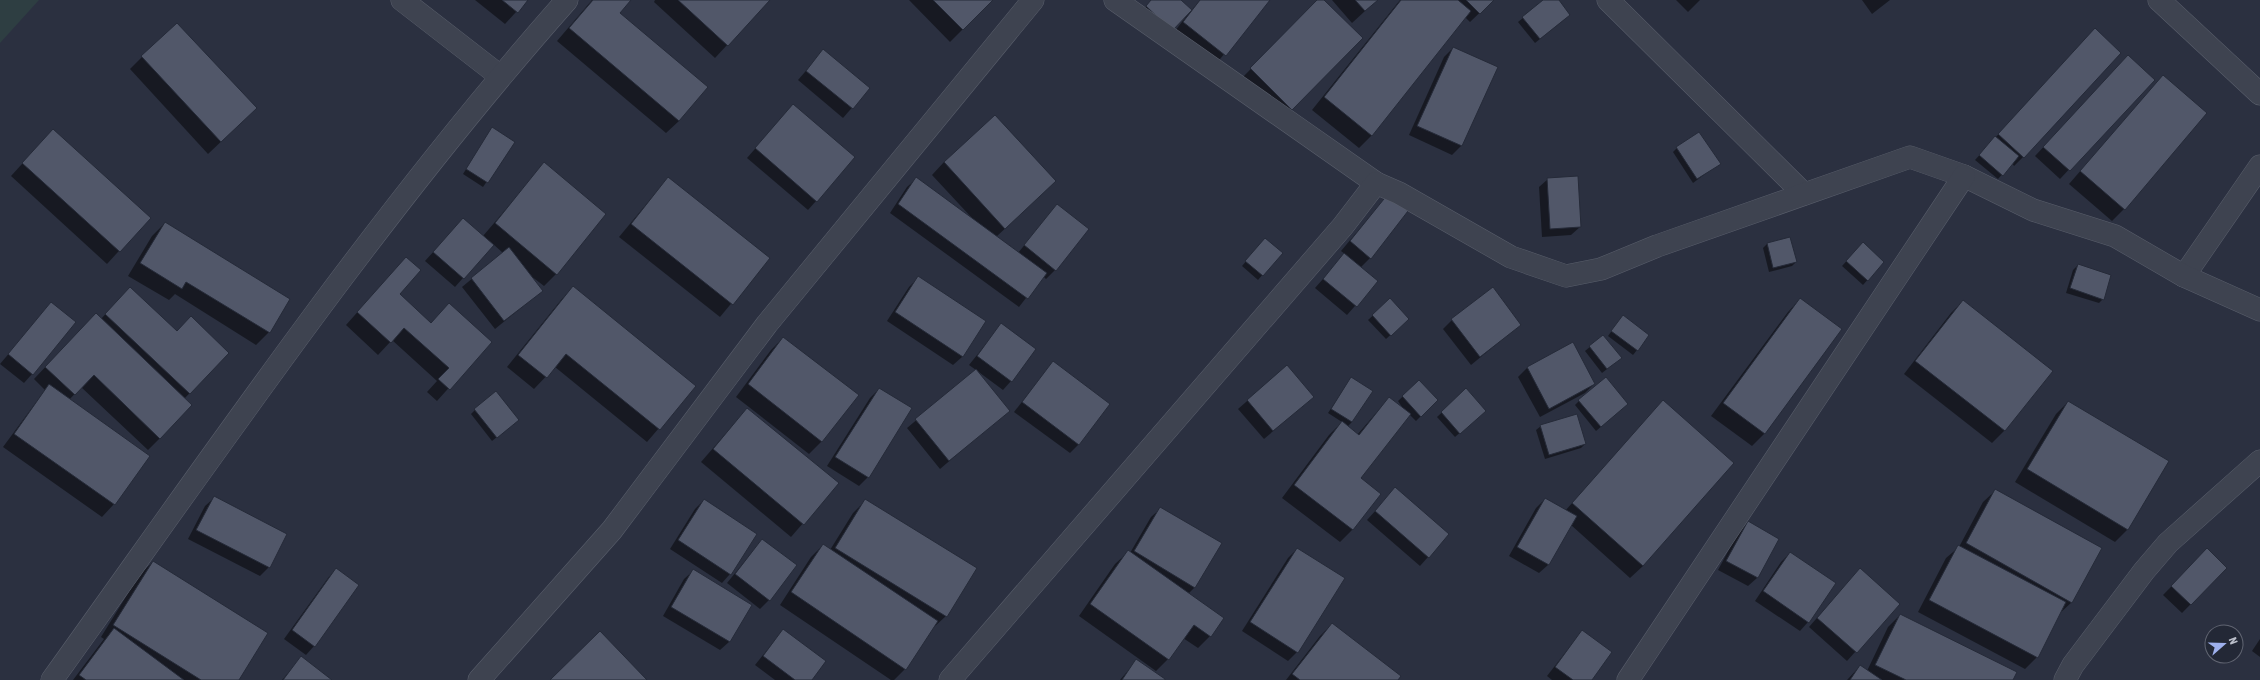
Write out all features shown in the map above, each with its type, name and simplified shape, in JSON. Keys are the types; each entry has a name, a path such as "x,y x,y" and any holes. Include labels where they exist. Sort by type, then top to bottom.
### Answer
{"street":[{"path":"402,0 500,76"},
{"path":"52,680 294,341 500,76 567,0"},
{"path":"479,680 612,530 767,324 1033,0"},
{"path":"1114,0 1376,183 1399,193 1511,257 1566,276 1601,269 1657,246 1910,157 1964,176 2033,210 2115,236 2184,276 2260,310"},
{"path":"1608,0 1804,194"},
{"path":"2159,0 2260,94"},
{"path":"2184,276 2260,166"},
{"path":"1628,680 1964,176"},
{"path":"950,680 1343,226 1376,183"},
{"path":"2065,680 2106,621 2168,543 2260,461"}],"shaded area":[{"path":"0,0 39,0 0,43"}],"building":[{"path":"502,0 528,0 518,13"},
{"path":"593,0 631,0 620,13 708,87 679,121 569,28"},
{"path":"678,0 770,0 728,46"},
{"path":"933,0 993,0 963,30"},
{"path":"1151,0 1181,0 1192,10 1172,31 1146,6"},
{"path":"1200,0 1270,0 1226,56 1183,22"},
{"path":"1317,0 1324,0 1363,38 1292,110 1250,68"},
{"path":"1355,0 1378,0 1365,11"},
{"path":"1401,0 1458,0 1471,11 1372,136 1324,97"},
{"path":"1466,0 1494,0 1480,14"},
{"path":"1543,0 1559,0 1570,15 1540,39 1522,17"},
{"path":"177,23 257,108 221,142 141,56"},
{"path":"2095,28 2121,53 2024,158 1998,134"},
{"path":"1453,47 1498,67 1462,146 1417,126"},
{"path":"823,49 870,88 853,109 806,71"},
{"path":"2128,55 2155,80 2070,171 2043,147"},
{"path":"2163,75 2207,113 2125,210 2080,171"},
{"path":"793,104 855,157 817,202 755,148"},
{"path":"995,115 1056,181 1005,229 944,162"},
{"path":"492,127 515,142 488,183 466,169"},
{"path":"53,129 151,218 120,252 22,163"},
{"path":"1699,132 1721,164 1697,179 1676,147"},
{"path":"1995,136 2019,156 2003,176 1979,155"},
{"path":"544,162 606,214 557,275 495,223"},
{"path":"1578,176 1581,227 1550,229 1547,178"},
{"path":"668,177 770,258 733,305 631,224"},
{"path":"916,177 1047,273 1028,299 898,204"},
{"path":"1388,194 1408,211 1371,259 1350,241"},
{"path":"1057,204 1089,229 1056,271 1024,245"},
{"path":"463,218 494,245 464,279 433,252"},
{"path":"165,222 290,299 270,333 186,282 182,289 140,263"},
{"path":"1790,237 1797,262 1773,268 1767,243"},
{"path":"1265,238 1283,253 1263,276 1245,261"},
{"path":"1863,242 1884,262 1868,281 1846,261"},
{"path":"509,247 543,291 504,321 471,278"},
{"path":"1344,253 1378,281 1357,307 1323,279"},
{"path":"406,257 421,270 400,294 431,323 449,303 492,342 450,390 438,379 449,368 404,328 391,343 357,312"},
{"path":"2078,264 2111,275 2104,300 2070,288"},
{"path":"918,276 986,321 963,357 895,312"},
{"path":"573,286 696,386 660,430 566,354 547,378 518,355"},
{"path":"130,287 177,331 191,316 229,353 190,394 105,314"},
{"path":"1493,287 1521,325 1480,357 1451,319"},
{"path":"1390,298 1409,319 1391,336 1372,315"},
{"path":"1800,298 1842,329 1765,434 1723,403"},
{"path":"1963,300 2053,371 2005,431 1915,361"},
{"path":"51,302 76,322 33,375 8,354"},
{"path":"96,313 192,405 160,439 94,375 75,395 45,367"},
{"path":"1623,315 1649,335 1638,351 1611,331"},
{"path":"1001,323 1036,349 1012,382 977,356"},
{"path":"1603,335 1622,358 1607,369 1589,346"},
{"path":"783,337 859,395 822,442 748,384"},
{"path":"1573,342 1595,384 1549,409 1527,367"},
{"path":"1053,361 1110,404 1079,445 1022,402"},
{"path":"1287,365 1314,397 1273,431 1247,400"},
{"path":"976,369 1010,411 949,461 915,419"},
{"path":"1351,377 1373,391 1352,422 1331,409"},
{"path":"1606,377 1628,404 1601,427 1578,400"},
{"path":"1419,380 1438,400 1421,417 1402,396"},
{"path":"49,384 150,456 115,505 14,434"},
{"path":"879,388 912,408 869,478 835,457"},
{"path":"1466,388 1486,411 1460,434 1441,412"},
{"path":"496,391 519,420 497,438 474,409"},
{"path":"1389,397 1411,414 1361,478 1381,494 1353,530 1294,485 1342,421 1359,435"},
{"path":"1663,400 1734,463 1643,566 1572,503"},
{"path":"2068,401 2169,461 2128,530 2027,469"},
{"path":"747,408 839,483 804,525 713,449"},
{"path":"1577,414 1586,444 1549,455 1540,425"},
{"path":"1395,487 1449,534 1429,558 1375,511"},
{"path":"1995,489 2102,548 2072,603 1966,543"},
{"path":"214,496 287,534 270,568 196,530"},
{"path":"1545,498 1577,516 1549,565 1517,547"},
{"path":"704,499 757,534 731,575 678,540"},
{"path":"865,499 977,568 947,617 835,548"},
{"path":"1160,507 1222,543 1195,588 1134,551"},
{"path":"1748,521 1779,539 1758,578 1726,561"},
{"path":"762,539 797,565 770,601 735,574"},
{"path":"823,544 938,621 906,670 791,592"},
{"path":"1958,545 2066,602 2038,658 1929,600"},
{"path":"1297,548 1345,578 1298,653 1250,622"},
{"path":"2207,548 2227,568 2191,605 2171,586"},
{"path":"1128,550 1224,618 1211,637 1194,625 1169,660 1090,604"},
{"path":"1790,552 1836,583 1809,623 1763,591"},
{"path":"153,561 268,633 239,680 201,680 113,625"},
{"path":"336,568 359,585 315,647 292,630"},
{"path":"1860,568 1900,604 1857,653 1817,618"},
{"path":"693,569 752,605 730,642 671,607"},
{"path":"1900,614 2017,672 2013,680 1906,680 1875,665"},
{"path":"1332,623 1401,676 1398,680 1300,680 1292,674"},
{"path":"114,628 184,680 86,680 79,675"},
{"path":"783,629 826,661 812,680 795,680 763,656"},
{"path":"1582,630 1612,652 1592,680 1573,680 1555,667"},
{"path":"600,631 647,680 550,680"},
{"path":"301,656 332,680 283,680"},
{"path":"1136,659 1165,679 1165,680 1122,680"},
{"path":"1860,665 1882,680 1850,680"}]}
